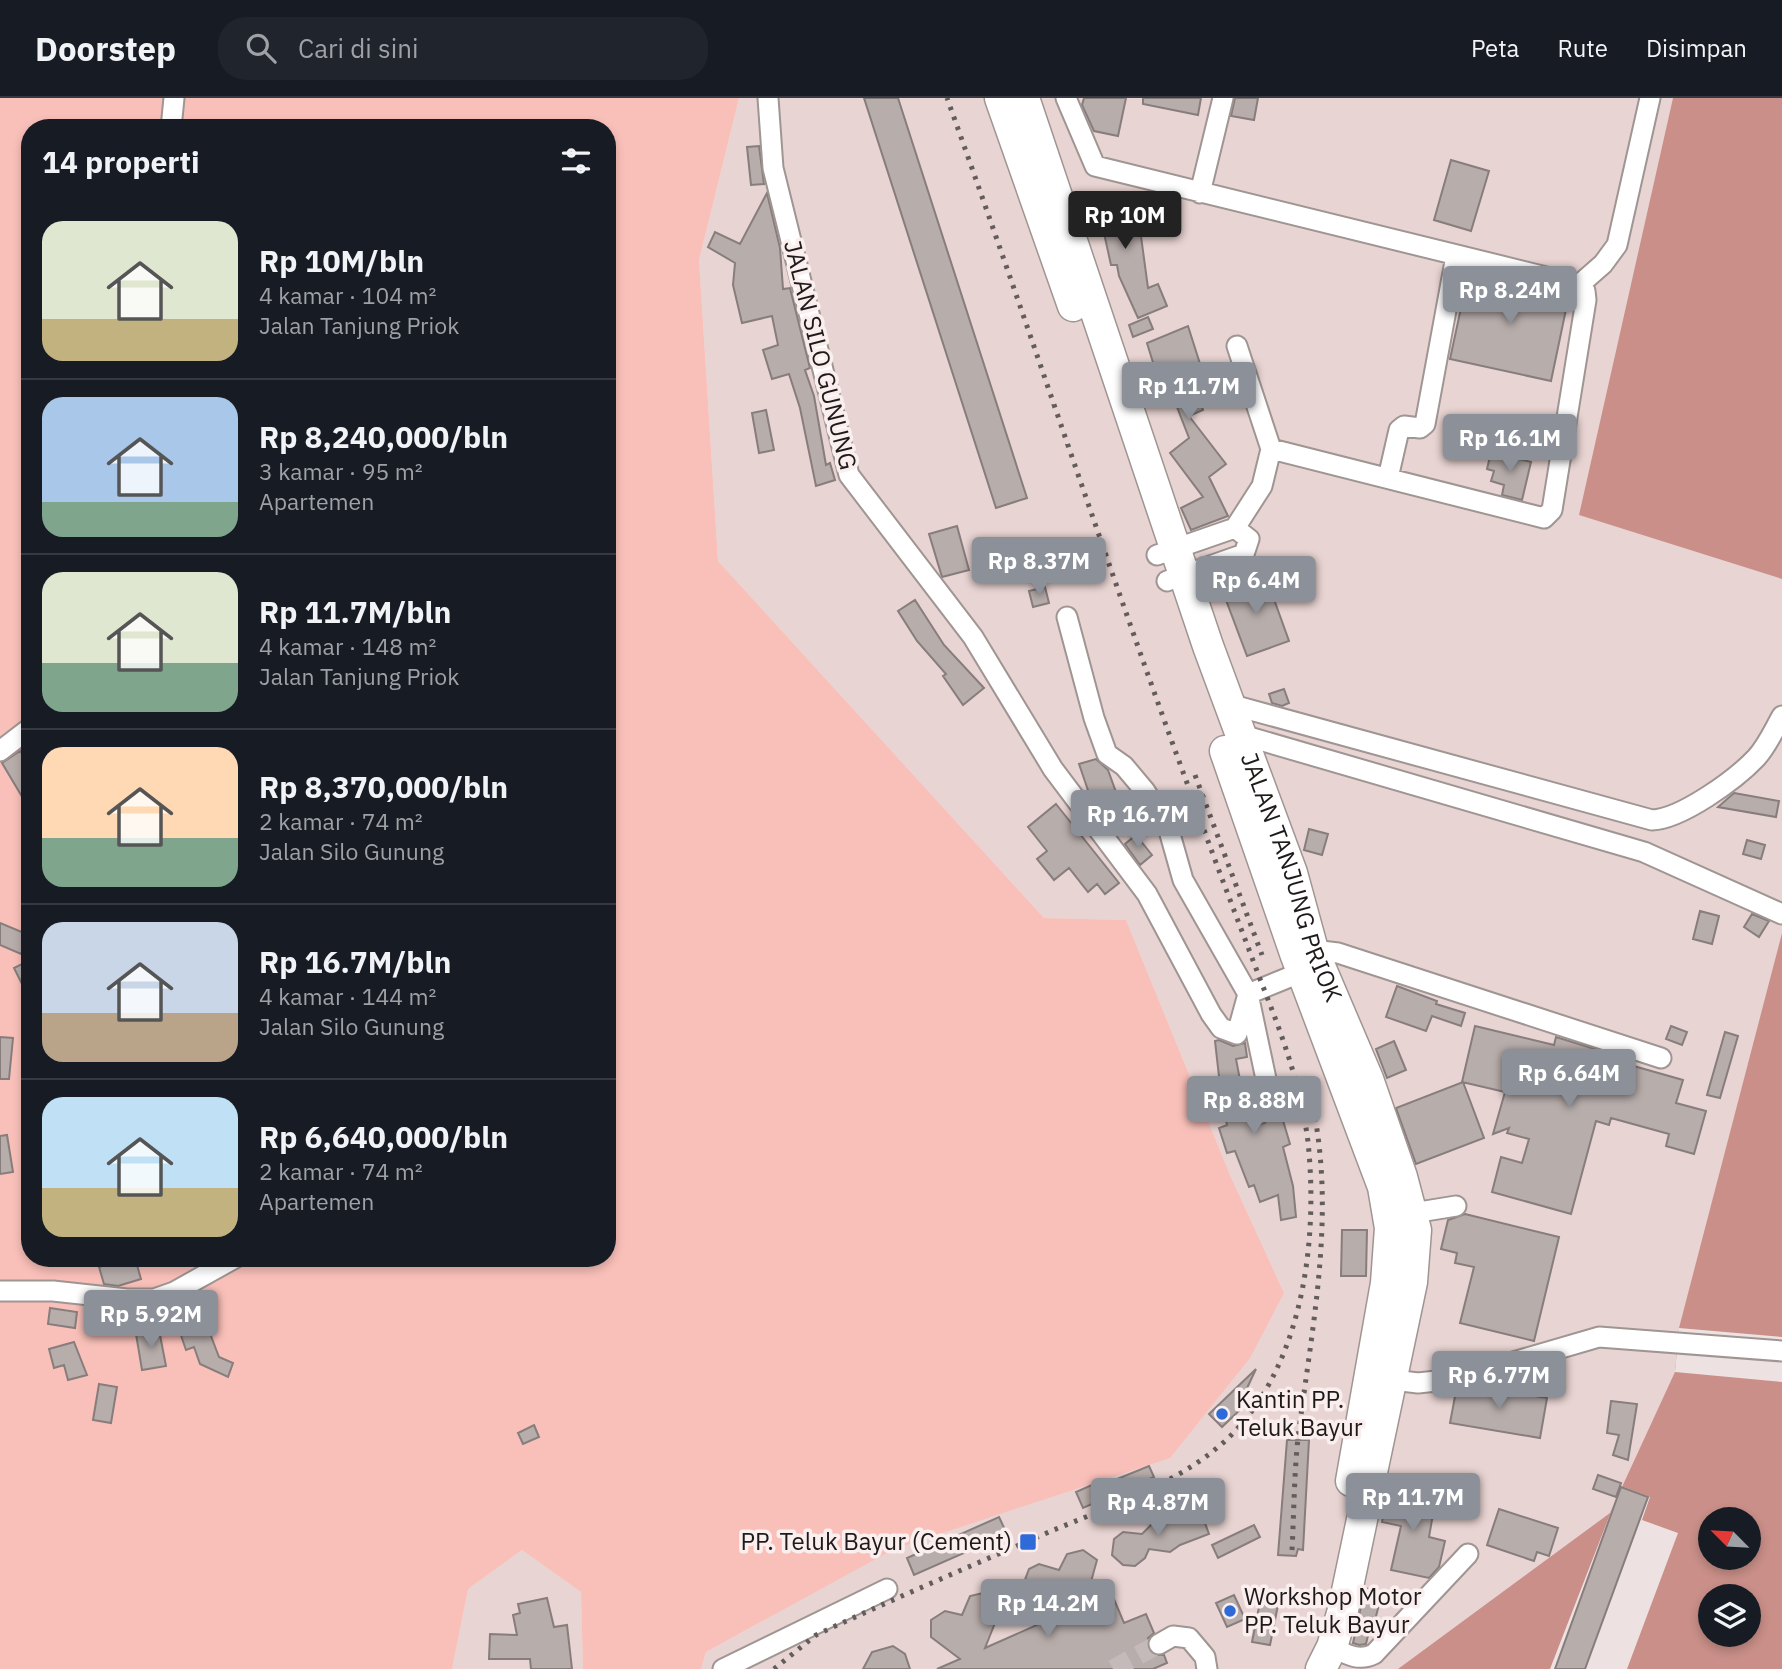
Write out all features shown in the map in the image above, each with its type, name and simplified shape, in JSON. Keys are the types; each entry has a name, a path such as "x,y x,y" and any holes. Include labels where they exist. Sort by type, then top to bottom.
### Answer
{"highway":[{"name":"JALAN TANJUNG PRIOK","path":"1000,98 1171,565 1229,705 1292,873 1303,960 1368,1079 1413,1213 1416,1256 1393,1380 1343,1610 1326,1658"},
{"name":"JALAN TANJUNG PRIOK","path":"1024,98 1171,565 1303,960 1383,1187 1387,1206 1390,1252 1332,1584 1318,1628 1298,1669"}],"street":[{"path":"172,119 174,98"},
{"name":"JALAN SILO GUNUNG","path":"768,98 773,168 849,475 972,636 1053,769 1147,894 1190,979 1211,1014 1227,1032 1237,1034 1241,1027 1248,994"},
{"path":"1066,98 1095,166 1579,285 1585,291 1586,300 1550,514 1544,517 1271,449"},
{"path":"1200,192 1223,98"},
{"path":"1579,285 1603,264 1617,245 1650,98"},
{"path":"1388,478 1399,430 1404,426 1420,428 1425,424 1456,256"},
{"path":"1171,565 1235,528 1262,486 1271,449 1237,346"},
{"path":"1171,565 1244,554 1249,539 1235,528"},
{"path":"1067,617 1094,718 1107,754 1124,766 1163,818 1175,848 1183,880 1248,994 1266,1079 1257,1114"},
{"path":"1229,705 1652,820 1666,819 1681,813 1743,769 1761,751 1782,716"},
{"path":"1239,734 1644,852 1782,914"},
{"path":"0,751 21,735"},
{"path":"1248,994 1303,960 1354,958 1661,1058"},
{"path":"1413,1213 1456,1206"},
{"path":"0,1291 53,1291 127,1299 154,1298 174,1292 219,1267"},
{"path":"1393,1380 1419,1383 1455,1379 1599,1337 1782,1351"},
{"path":"1326,1658 1364,1659 1374,1654 1468,1554"},
{"path":"723,1669 887,1589"},
{"path":"1166,1640 1182,1636 1196,1645 1205,1657 1207,1669"}],"shaded area":[{"path":"0,98 739,98 699,260 718,561 1044,918 1126,920 1230,1175 1284,1293 1250,1358 1170,1458 894,1549 706,1652 701,1669 583,1669 581,1592 522,1550 468,1589 452,1669 0,1669"},
{"path":"739,98 1673,98 1579,515 1782,579 1782,933 1685,1307 1782,1546 1761,1561 1761,1507 1698,1507 1698,1570 1747,1570 1727,1584 1698,1584 1698,1647 1712,1647 1716,1669 701,1669 706,1652 756,1625 1284,1293 1230,1175 1126,920 1044,918 718,561 699,260"},
{"path":"1673,98 1782,98 1782,579 1579,515"},
{"path":"1782,933 1782,1669 1398,1669 1610,1513 1675,1372 1679,1328"},
{"path":"522,1550 581,1592 583,1669 452,1669 468,1589"}],"pier":[{"path":"1679,1328 1782,1337 1782,1382 1675,1372"},
{"path":"1621,1486 1650,1497 1642,1520 1678,1533 1627,1669 1550,1669"}],"building":[{"path":"864,98 898,98 1027,498 996,508"},
{"path":"1084,98 1126,98 1118,136 1094,131 1082,105"},
{"path":"1143,98 1201,98 1198,115 1143,104"},
{"path":"1235,98 1258,98 1254,120 1231,116"},
{"path":"759,146 764,184 751,185 747,147"},
{"path":"1451,160 1489,171 1471,231 1434,220"},
{"path":"767,193 780,248 783,289 790,288 810,368 805,370 814,396 826,465 830,463 835,480 816,486 800,408 789,374 772,379 763,350 778,345 772,316 742,323 733,285 735,263 708,247 715,232 740,244"},
{"path":"1123,195 1125,215 1138,214 1148,288 1158,284 1167,306 1138,318 1119,276 1117,265 1111,265 1102,224 1086,229 1081,212 1094,208 1093,197"},
{"path":"1469,271 1569,295 1551,381 1450,359"},
{"path":"1148,317 1153,329 1133,337 1129,325"},
{"path":"1188,326 1208,389 1197,394 1203,410 1189,416 1226,464 1209,477 1228,516 1191,530 1181,508 1203,497 1170,453 1189,438 1175,402 1171,404 1162,381 1159,382 1147,343"},
{"path":"766,410 774,450 759,453 752,413"},
{"path":"1491,452 1531,462 1522,500 1502,495 1504,485 1491,481 1494,471 1487,469"},
{"path":"957,526 969,570 942,577 929,534"},
{"path":"1266,577 1289,641 1247,656 1223,592"},
{"path":"1045,587 1049,603 1033,607 1029,591"},
{"path":"915,600 944,645 984,688 963,705 943,676 946,674 917,641 898,611"},
{"path":"1284,689 1289,703 1282,706 1272,703 1269,694"},
{"path":"21,752 21,795 2,763"},
{"path":"1096,759 1108,770 1121,806 1105,812 1103,804 1097,807 1091,799 1079,764"},
{"path":"1734,793 1779,801 1776,817 1718,807"},
{"path":"1056,804 1119,883 1105,894 1097,884 1088,892 1069,868 1054,880 1037,859 1047,851 1028,827"},
{"path":"1309,829 1328,834 1322,855 1304,850"},
{"path":"1136,835 1152,855 1140,865 1125,844"},
{"path":"1747,840 1765,845 1761,859 1743,854"},
{"path":"1700,911 1719,916 1712,944 1693,939"},
{"path":"1752,914 1769,921 1759,937 1744,927"},
{"path":"0,923 21,932 21,954 0,945"},
{"path":"21,964 21,982 14,968"},
{"path":"1397,986 1437,1001 1436,1004 1465,1013 1461,1026 1432,1016 1426,1031 1386,1017"},
{"path":"1475,1026 1554,1045 1556,1037 1611,1054 1609,1059 1683,1080 1676,1103 1706,1111 1694,1154 1666,1146 1669,1134 1611,1118 1609,1125 1596,1121 1571,1214 1492,1192 1501,1157 1522,1163 1529,1139 1507,1133 1509,1128 1493,1134 1505,1092 1462,1082"},
{"path":"1671,1026 1687,1032 1682,1045 1666,1039"},
{"path":"1725,1032 1738,1036 1720,1098 1707,1095"},
{"path":"0,1037 13,1038 9,1079 0,1079"},
{"path":"1215,1041 1233,1046 1245,1043 1247,1057 1236,1059 1248,1122 1255,1126 1265,1123 1272,1105 1278,1104 1290,1144 1283,1147 1293,1186 1296,1217 1281,1220 1278,1195 1260,1202 1254,1185 1249,1187 1235,1151 1227,1153 1219,1128 1227,1125"},
{"path":"1394,1041 1406,1070 1387,1078 1376,1049"},
{"path":"1463,1082 1484,1138 1416,1164 1396,1108"},
{"path":"7,1135 13,1172 0,1174 0,1136"},
{"path":"1465,1214 1559,1237 1534,1341 1460,1323 1474,1267 1455,1263 1457,1253 1441,1249 1448,1220"},
{"path":"1342,1230 1367,1230 1366,1276 1341,1276"},
{"path":"99,1267 138,1267 141,1279 118,1286 104,1284"},
{"path":"187,1304 196,1327 206,1323 219,1357 233,1363 228,1377 200,1364 194,1347 186,1350 172,1309"},
{"path":"50,1308 77,1312 75,1328 48,1324"},
{"path":"159,1330 166,1366 142,1370 136,1334"},
{"path":"74,1342 87,1375 68,1380 64,1365 54,1368 49,1349"},
{"name":"Kantin PP. Teluk Bayur","path":"1256,1369 1240,1403 1243,1407 1222,1427 1209,1414"},
{"path":"99,1384 117,1387 111,1423 93,1420"},
{"path":"1476,1386 1547,1398 1540,1438 1450,1423 1456,1391"},
{"path":"1611,1401 1637,1404 1628,1460 1613,1455 1619,1435 1607,1433"},
{"path":"534,1425 539,1437 523,1444 518,1433"},
{"path":"1287,1440 1309,1440 1303,1550 1298,1549 1296,1556 1278,1555"},
{"path":"1149,1466 1154,1477 1083,1508 1076,1492 1103,1480 1105,1484"},
{"path":"1598,1475 1621,1483 1616,1497 1593,1489"},
{"path":"1621,1487 1648,1497 1585,1669 1555,1669"},
{"path":"1388,1488 1436,1497 1429,1537 1445,1541 1439,1567 1429,1578 1391,1570 1401,1526 1382,1522"},
{"path":"1499,1509 1558,1528 1549,1556 1537,1552 1534,1561 1487,1545"},
{"path":"1201,1512 1209,1534 1180,1545 1170,1552 1149,1549 1145,1558 1135,1566 1123,1565 1112,1555 1114,1539 1123,1532 1142,1534 1158,1518 1169,1517 1179,1521"},
{"path":"999,1517 1007,1534 914,1575 907,1558"},
{"path":"1254,1525 1260,1537 1218,1558 1212,1545"},
{"path":"1083,1550 1097,1560 1089,1589 1061,1582 1051,1603 1029,1596 1023,1585 1029,1569 1039,1564 1059,1570 1067,1554"},
{"path":"1365,1588 1382,1593 1372,1632 1369,1631 1366,1644 1359,1645 1353,1643"},
{"path":"987,1592 996,1598 1001,1608 985,1648 1111,1592 1124,1623 1146,1614 1154,1633 1148,1638 1148,1649 1153,1655 1164,1655 1167,1663 1153,1669 937,1669 960,1659 931,1637 931,1620 945,1611 962,1615 970,1596"},
{"path":"1262,1592 1280,1595 1270,1645 1252,1642"},
{"name":"Workshop Motor PP. Teluk Bayur","path":"1234,1595 1245,1619 1227,1627 1216,1603"},
{"path":"547,1598 554,1627 567,1625 572,1669 531,1669 530,1659 489,1659 490,1634 517,1635 513,1615 520,1613 518,1604"},
{"path":"893,1646 905,1654 910,1669 863,1669 872,1652"}],"tunnel":[{"path":"1113,1669 1159,1644"}],"railway":[{"path":"774,1669 816,1635 1125,1501 1174,1477 1219,1446 1238,1428 1260,1399 1278,1366 1292,1330 1308,1255 1311,1217 1308,1142 1289,1059 1162,714 947,98"},
{"path":"1195,775 1262,955"},
{"path":"1292,1550 1297,1452 1320,1268 1322,1225 1322,1183 1311,1098"}],"place":[{"name":"Kantin PP. Teluk Bayur","path":"1222,1414"},
{"name":"PP. Teluk Bayur (Cement)","path":"1028,1542"},
{"name":"Workshop Motor PP. Teluk Bayur","path":"1230,1611"}]}
